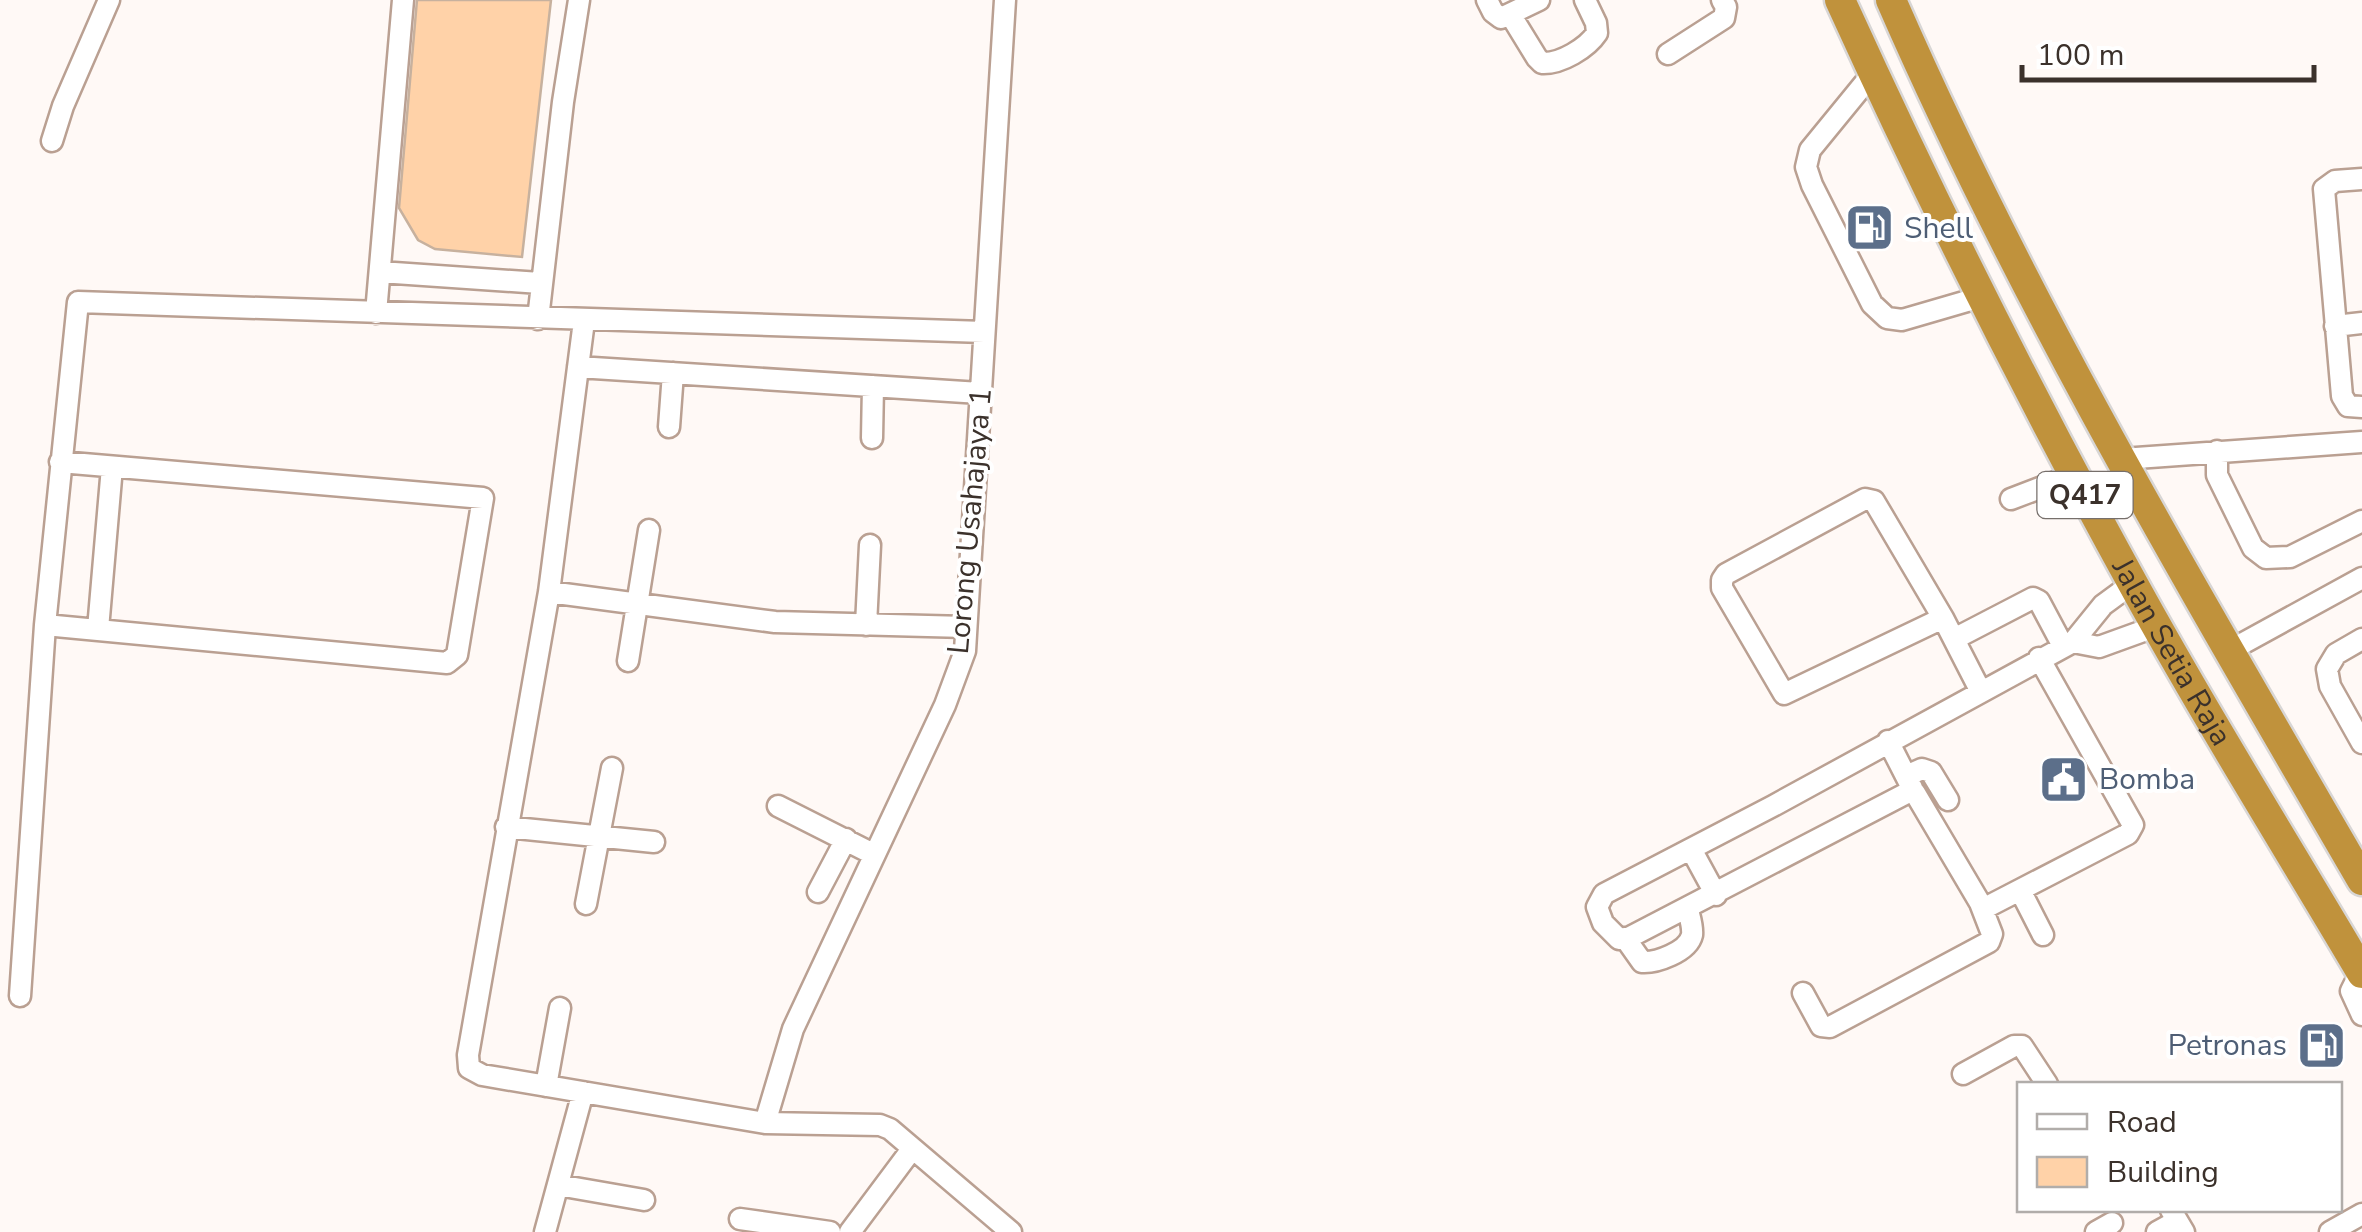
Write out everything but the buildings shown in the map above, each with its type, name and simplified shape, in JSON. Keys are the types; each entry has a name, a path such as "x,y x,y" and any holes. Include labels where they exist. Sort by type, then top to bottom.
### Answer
{"highway":[{"name":"Jalan Setia Raja","path":"1840,0 1981,297 2074,474 2157,626 2362,972"},
{"name":"Jalan Setia Raja","path":"1891,0 2063,352 2362,880"}],"street":[{"path":"52,140 62,106 110,0"},
{"path":"376,313 403,0"},
{"path":"538,319 579,0"},
{"name":"Lorong Usahajaya 1","path":"764,1122 793,1029 946,704 964,651 1006,0"},
{"path":"1487,0 1497,16 1539,0"},
{"path":"1510,14 1537,58 1542,64 1551,64 1590,44 1597,34 1596,22 1585,0"},
{"path":"1668,54 1724,18 1726,8 1722,0"},
{"path":"1873,73 1810,150 1806,166 1812,185 1872,304 1886,318 1902,320 1981,297"},
{"path":"2362,179 2335,181 2324,189 2342,396 2348,406 2362,406"},
{"path":"380,272 540,283"},
{"path":"20,996 45,625 78,302 984,332"},
{"path":"584,321 549,592 468,1064 473,1072 482,1075 764,1122 880,1125 890,1129 1012,1232"},
{"path":"2335,326 2362,323"},
{"path":"578,367 980,393"},
{"path":"669,427 673,373"},
{"path":"872,438 873,386"},
{"path":"2122,459 2362,442"},
{"path":"2218,451 2218,476 2252,548 2266,558 2290,557 2362,520"},
{"path":"45,625 447,663 458,655 483,498 60,462"},
{"path":"98,630 112,467"},
{"path":"2011,500 2074,474"},
{"path":"1942,618 1784,694 1722,588 1722,580 1726,574 1865,499 1874,502 1882,509 1954,639 1980,690"},
{"path":"628,660 649,530"},
{"path":"866,625 870,545"},
{"path":"2229,651 2362,578"},
{"path":"1948,800 1931,772 1922,769 1907,793 1688,910 1625,938 1619,938 1602,923 1597,907 1604,894 2068,644 2103,605 2133,583"},
{"path":"549,592 775,622 966,627"},
{"path":"1954,639 2032,598 2039,601 2068,644"},
{"path":"2068,644 2099,646 2157,626"},
{"path":"2362,639 2336,654 2326,669 2330,686 2362,743"},
{"path":"1983,909 2128,834 2133,824 2039,658"},
{"path":"1802,993 1821,1026 1830,1027 1988,942 1992,934 1983,909 1888,741"},
{"path":"586,904 612,768"},
{"path":"778,806 874,854"},
{"path":"506,826 654,842"},
{"path":"818,892 846,839"},
{"path":"1690,849 1716,895"},
{"path":"2020,890 2043,935"},
{"path":"1625,938 1642,962 1655,962 1689,942 1693,932 1688,910"},
{"path":"2362,972 2352,991 2362,1015"},
{"path":"546,1086 560,1008"},
{"path":"1963,1074 2014,1046 2022,1046 2046,1082"},
{"path":"545,1232 583,1092"},
{"path":"850,1232 912,1149"},
{"path":"558,1185 644,1200"},
{"path":"2330,1232 2362,1214"},
{"path":"740,1219 830,1232"},
{"path":"2157,1232 2177,1221"}],"place":[{"name":"Shell","path":"1869,228"},
{"name":"Bomba","path":"2064,779"},
{"name":"Petronas","path":"2322,1045"}]}
